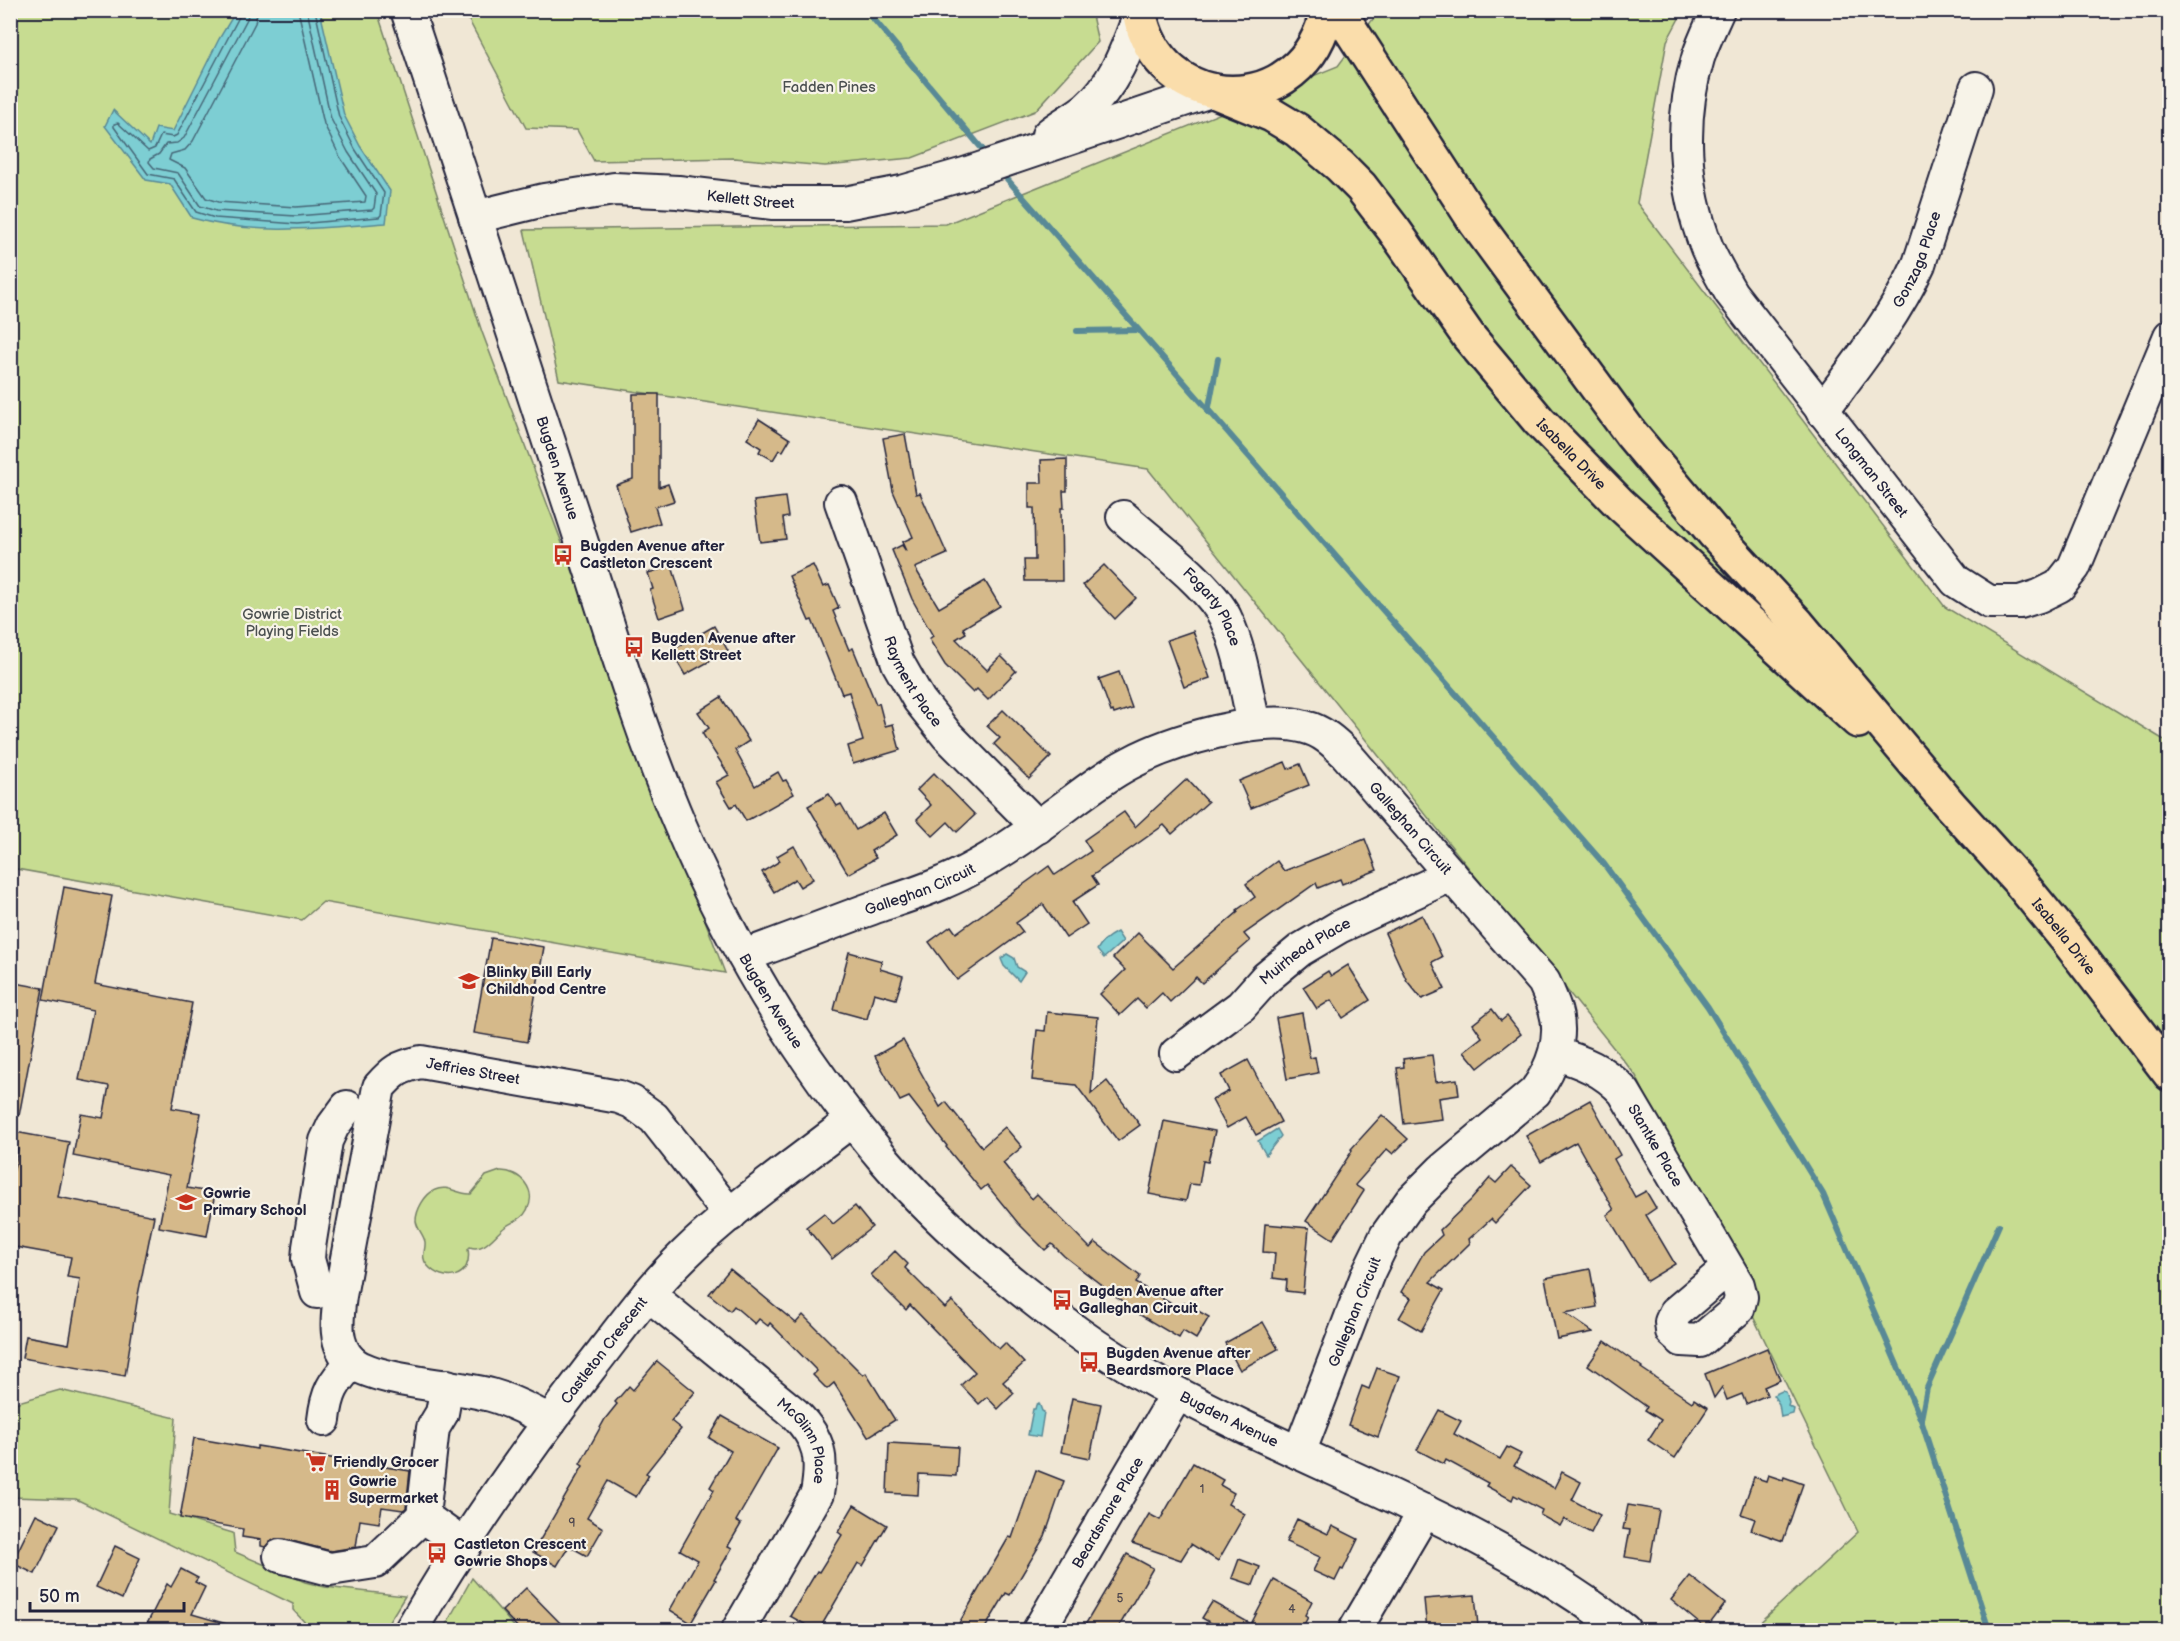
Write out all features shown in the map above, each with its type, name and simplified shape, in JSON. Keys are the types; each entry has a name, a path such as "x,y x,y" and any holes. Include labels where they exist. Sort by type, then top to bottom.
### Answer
{"main road":[{"path":"1214,91 1250,92 1266,87 1296,70 1317,43 1327,10"},
{"name":"Isabella Drive","path":"1338,10 1476,224 1631,434 1713,532 1798,624 1950,805 2019,881 2169,1074"},
{"name":"Isabella Drive","path":"1140,12 1149,41 1164,63 1184,79 1272,115 1297,130 1341,166 1394,230 1469,337 1539,421 1620,504 1950,805"}],"street":[{"name":"Bugden Avenue","path":"406,10 662,781 716,903 744,956 794,1040 852,1120 920,1199 997,1271 1083,1337 1177,1394 1425,1511 1518,1560 1608,1626"},
{"name":"Longman Street","path":"1718,10 1698,57 1688,106 1686,154 1692,202 1708,249 1731,293 1956,581 1989,602 2020,602 2059,586 2073,567 2163,370 2169,336"},
{"name":"Kellett Street","path":"1023,153 1086,108 1106,87 1122,62 1140,12"},
{"name":"Gonzaga Place","path":"1822,411 1887,322 1910,284 1919,264 1976,88"},
{"name":"Kellett Street","path":"475,217 544,200 614,189 678,192 773,203 845,203 902,192 965,174 1214,91"},
{"name":"Rayment Place","path":"841,502 898,663 919,700 947,735 1038,827"},
{"name":"Fogarty Place","path":"1123,517 1204,589 1224,617 1236,649 1254,724"},
{"name":"Galleghan Circuit","path":"744,956 943,882 993,857 1128,763 1149,754 1193,739 1254,724 1281,722 1306,727 1329,738 1346,754 1544,982 1556,1010 1557,1040 1555,1054 1544,1080 1535,1092 1442,1170 1411,1201 1386,1236 1368,1273 1299,1453"},
{"name":"Muirhead Place","path":"1176,1054 1241,1006 1266,978 1300,950 1339,927 1451,874"},
{"name":"Stantke Place","path":"1555,1054 1596,1068 1624,1092 1728,1269"},
{"name":"Jeffries Street","path":"352,1362 338,1335 337,1320 372,1123 379,1088 393,1072 406,1065 421,1062 619,1097 632,1102 654,1118 730,1215"},
{"path":"317,1292 308,1259 326,1142 333,1126 347,1107"},
{"name":"Castleton Crescent","path":"414,1625 517,1467 648,1294 682,1256 730,1215 852,1120"},
{"name":"McGlinn Place","path":"648,1294 795,1414 817,1445 821,1469 817,1494 738,1630"},
{"path":"324,1420 327,1398 333,1384 352,1362 375,1373 490,1395 519,1405 550,1421"},
{"path":"280,1556 330,1569 375,1562 423,1516 433,1428 442,1413 447,1386"},
{"name":"Beardsmore Place","path":"1039,1630 1177,1394"},
{"path":"1355,1630 1425,1511"},
{"path":"423,1516 465,1545"}],"green space":[{"name":"Gowrie District Playing Fields","path":"10,11 377,11 482,332 725,973 323,902 302,920 11,868"},
{"name":"Fadden Pines","path":"464,11 1091,11 1098,42 1035,111 912,158 825,166 734,158 594,161 577,130 526,128"},
{"path":"1379,11 1683,11 1667,41 1637,203 1945,607 2169,743 2169,1630 1752,1630 1858,1532 1636,1076 1148,469 559,380 524,230 946,224 1338,66"},
{"path":"500,1171 514,1174 525,1183 530,1196 527,1210 485,1245 470,1247 466,1267 462,1272 449,1276 434,1271 424,1259 425,1242 416,1221 422,1203 431,1192 440,1188 471,1194 486,1176"},
{"path":"60,1390 176,1418 169,1514 233,1533 235,1552 305,1582 325,1587 405,1596 384,1630 312,1630 293,1610 293,1604 76,1499 11,1497 11,1402 15,1403"},
{"path":"472,1578 517,1630 443,1630"}],"water":[{"path":"236,11 320,11 344,115 360,146 390,191 386,223 264,229 216,224 192,218 170,184 146,180 105,126 113,110 150,145 156,128 173,131 219,39"},
{"path":"1117,932 1123,941 1104,958 1097,950"},
{"path":"1007,954 1014,958 1017,967 1025,972 1019,981 1004,966 1001,959"},
{"path":"1277,1129 1281,1136 1266,1155 1258,1141"},
{"path":"1782,1391 1786,1392 1788,1406 1794,1409 1793,1414 1781,1417 1779,1404 1773,1395"},
{"path":"1039,1403 1044,1412 1040,1437 1028,1435 1033,1409"}],"building":[{"path":"633,394 659,394 659,487 668,484 674,501 655,507 660,523 631,532 616,485 633,479"},
{"path":"759,419 790,439 783,451 779,450 773,460 759,452 761,448 747,439"},
{"path":"905,434 916,494 920,493 947,554 915,568 939,608 985,581 1000,606 963,628 966,633 956,639 987,670 1001,656 1016,671 988,700 977,689 973,693 945,665 929,639 933,636 912,599 892,550 902,545 906,551 902,542 913,537 893,491 883,438"},
{"path":"1067,459 1067,491 1063,491 1064,508 1061,508 1062,581 1025,581 1024,560 1035,560 1034,508 1029,508 1029,483 1042,483 1041,460"},
{"path":"785,497 788,517 783,518 786,539 760,542 754,501"},
{"path":"813,565 823,587 829,585 839,608 833,611 849,650 853,648 876,704 879,703 885,726 893,724 900,750 853,764 848,746 863,741 849,692 842,694 812,620 809,621 789,576"},
{"path":"1104,565 1136,598 1115,619 1083,585"},
{"path":"672,566 685,609 659,618 650,590 653,589 648,573"},
{"path":"714,626 728,651 685,675 671,651"},
{"path":"1193,631 1210,678 1184,687 1167,640"},
{"path":"1119,672 1132,708 1114,714 1113,711 1111,712 1099,679"},
{"path":"721,697 749,741 735,750 755,786 778,772 794,794 746,821 736,804 731,807 716,782 729,775 702,733 709,728 698,712"},
{"path":"1003,710 1051,757 1029,779 994,744 1000,738 987,726"},
{"path":"1285,762 1288,769 1300,764 1309,785 1251,808 1239,781"},
{"path":"934,773 975,815 957,832 948,822 933,836 917,819 931,805 917,790"},
{"path":"1187,779 1208,802 1172,834 1164,825 1092,876 1098,885 1072,902 1087,924 1066,938 1043,904 1016,923 1023,932 957,980 929,942 951,926 956,933 1049,866 1055,875 1091,851 1084,840 1124,812 1135,827"},
{"path":"829,794 837,806 841,804 856,830 884,813 897,835 871,851 876,858 848,874 808,806"},
{"path":"1365,839 1377,870 1342,884 1340,879 1318,888 1316,883 1244,934 1250,941 1202,983 1196,977 1170,1002 1162,993 1146,1008 1137,999 1120,1015 1100,994 1125,970 1113,958 1138,933 1173,968 1238,912 1237,910 1255,897 1246,884 1277,861 1284,871"},
{"path":"794,846 813,879 800,887 795,879 774,892 762,872 780,861 777,856"},
{"path":"64,887 112,896 95,984 192,1003 172,1108 201,1113 187,1188 215,1193 207,1236 159,1227 169,1175 73,1156 81,1114 103,1118 109,1086 79,1080 93,1010 43,1000"},
{"path":"1422,915 1442,957 1432,962 1445,989 1422,999 1407,981 1385,933"},
{"path":"491,938 544,947 527,1042 474,1033"},
{"path":"849,952 882,961 880,969 903,976 896,999 874,993 867,1019 834,1010"},
{"path":"1348,965 1370,1000 1343,1018 1331,1000 1317,1009 1303,987 1328,971 1331,976"},
{"path":"10,982 43,988 19,1116 10,1115"},
{"path":"1492,1009 1501,1021 1507,1016 1521,1034 1478,1068 1464,1051 1482,1037 1473,1024"},
{"path":"1047,1012 1098,1017 1091,1094 1107,1081 1140,1125 1118,1141 1076,1085 1032,1080 1037,1030 1045,1031"},
{"path":"1302,1013 1310,1058 1315,1057 1318,1073 1287,1079 1276,1018"},
{"path":"903,1040 940,1107 946,1102 982,1147 1005,1127 1022,1147 1003,1163 1032,1199 1037,1194 1090,1248 1095,1242 1140,1276 1136,1283 1180,1309 1184,1303 1209,1317 1196,1339 1183,1331 1179,1338 1140,1315 1064,1256 1052,1244 1045,1250 1018,1223 987,1185 981,1190 909,1097 900,1101 875,1056"},
{"path":"1432,1055 1436,1082 1457,1079 1459,1095 1439,1098 1442,1119 1404,1124 1397,1068 1404,1067 1403,1059"},
{"path":"1248,1060 1281,1122 1256,1135 1246,1117 1227,1128 1212,1100 1229,1091 1221,1075"},
{"path":"1590,1100 1620,1155 1614,1159 1635,1197 1646,1191 1656,1208 1646,1215 1675,1264 1647,1281 1607,1215 1614,1210 1576,1142 1541,1162 1526,1136"},
{"path":"1382,1115 1408,1139 1393,1154 1387,1149 1355,1185 1364,1191 1333,1239 1306,1221 1352,1151 1351,1149"},
{"path":"1164,1121 1215,1131 1208,1162 1203,1161 1199,1185 1190,1184 1186,1201 1149,1194"},
{"path":"10,1131 69,1142 58,1197 154,1216 125,1376 22,1358 26,1336 69,1344 80,1279 67,1277 71,1257 10,1246 10,1188 18,1149 10,1148"},
{"path":"1511,1167 1531,1185 1495,1223 1491,1219 1469,1239 1470,1243 1430,1282 1444,1290 1421,1331 1399,1318 1411,1298 1401,1292 1424,1252 1442,1235 1440,1230 1490,1178 1496,1183"},
{"path":"855,1206 872,1227 832,1259 806,1227 824,1213 833,1224"},
{"path":"1265,1224 1309,1228 1303,1293 1286,1291 1287,1280 1273,1278 1275,1253 1263,1252"},
{"path":"895,1251 908,1264 905,1268 945,1308 952,1301 999,1349 1005,1343 1024,1363 1003,1382 1014,1393 998,1409 987,1397 979,1404 961,1385 975,1372 910,1305 906,1310 871,1275"},
{"path":"730,1269 796,1323 803,1315 863,1375 866,1373 895,1420 868,1437 834,1383 827,1389 813,1375 817,1371 770,1323 768,1326 759,1319 755,1324 734,1306 730,1311 709,1294"},
{"path":"1590,1269 1597,1307 1565,1313 1593,1332 1557,1339 1545,1278"},
{"path":"1263,1322 1278,1349 1240,1370 1225,1343"},
{"path":"1605,1341 1692,1402 1694,1399 1708,1408 1675,1458 1648,1440 1661,1420 1645,1410 1647,1407 1588,1365"},
{"path":"1767,1348 1780,1380 1764,1387 1767,1395 1746,1404 1742,1394 1727,1400 1722,1387 1714,1398 1705,1374"},
{"path":"657,1361 695,1392 671,1421 681,1429 646,1473 649,1475 636,1497 608,1481 587,1518 603,1528 587,1556 569,1546 557,1566 533,1552 583,1466 580,1464 605,1419 617,1404 615,1402 629,1386 633,1390"},
{"path":"1377,1368 1400,1376 1378,1437 1348,1425 1362,1386 1369,1389"},
{"path":"1072,1398 1101,1404 1090,1458 1061,1452"},
{"path":"1439,1410 1461,1421 1454,1434 1500,1459 1507,1447 1521,1454 1514,1466 1554,1488 1562,1472 1581,1482 1572,1500 1600,1515 1591,1533 1564,1519 1560,1526 1540,1515 1542,1510 1514,1495 1512,1500 1486,1486 1488,1483 1446,1460 1444,1464 1417,1450"},
{"path":"722,1416 778,1448 736,1521 741,1524 728,1546 732,1548 691,1623 670,1610 698,1560 680,1550 714,1490 710,1487 731,1451 709,1438"},
{"name":"Gowrie Supermarket","path":"194,1438 410,1471 406,1508 403,1510 382,1507 379,1523 360,1520 356,1547 331,1551 284,1539 275,1539 265,1547 261,1546 261,1540 242,1537 243,1529 180,1518"},
{"path":"889,1443 958,1447 956,1476 919,1474 918,1495 887,1493"},
{"path":"1193,1463 1223,1480 1220,1485 1234,1493 1228,1504 1245,1514 1218,1561 1191,1544 1181,1560 1132,1543 1149,1514 1160,1520"},
{"path":"1036,1470 1064,1481 1045,1536 1010,1595 1006,1593 984,1630 955,1630 1009,1537 1012,1538"},
{"path":"1768,1475 1783,1480 1784,1477 1803,1484 1783,1541 1751,1530 1755,1519 1741,1514 1754,1477 1766,1481"},
{"path":"854,1505 887,1525 863,1566 858,1563 819,1630 815,1630 790,1616 842,1535 838,1532"},
{"path":"1628,1505 1659,1510 1650,1561 1625,1557 1630,1530 1623,1529"},
{"path":"36,1514 59,1525 35,1574 12,1563"},
{"path":"1297,1519 1328,1534 1332,1526 1358,1539 1335,1581 1313,1571 1320,1557 1286,1542"},
{"path":"115,1546 140,1558 122,1599 96,1587"},
{"path":"1127,1554 1153,1568 1117,1630 1082,1630"},
{"path":"1239,1559 1260,1567 1253,1585 1232,1578"},
{"path":"181,1569 198,1578 195,1582 205,1587 192,1614 234,1626 234,1630 144,1630 167,1584 171,1587"},
{"path":"1690,1576 1725,1604 1706,1629 1671,1600"},
{"path":"1274,1580 1312,1601 1305,1615 1308,1617 1301,1630 1223,1630 1202,1618 1212,1602 1251,1624"},
{"path":"526,1588 567,1630 520,1630 502,1611"},
{"path":"1475,1595 1478,1626 1427,1630 1424,1599"}],"waterway":[{"path":"866,10 989,157"},
{"path":"1001,172 1604,864 1708,1007 1823,1194 1921,1420 1989,1630"},
{"path":"1077,331 1138,330"},
{"path":"1208,412 1218,359"},
{"path":"1921,1419 1927,1388 1999,1225"}],"place":[{"name":"Bugden Avenue after Castleton Crescent","path":"563,555"},
{"name":"Bugden Avenue after Kellett Street","path":"634,647"},
{"name":"Blinky Bill Early Childhood Centre","path":"469,981"},
{"name":"Gowrie Primary School","path":"186,1202"},
{"name":"Bugden Avenue after Galleghan Circuit","path":"1062,1300"},
{"name":"Bugden Avenue after Beardsmore Place","path":"1089,1362"},
{"name":"Friendly Grocer","path":"316,1462"},
{"name":"Gowrie Supermarket","path":"332,1490"},
{"name":"Castleton Crescent Gowrie Shops","path":"437,1553"}]}
